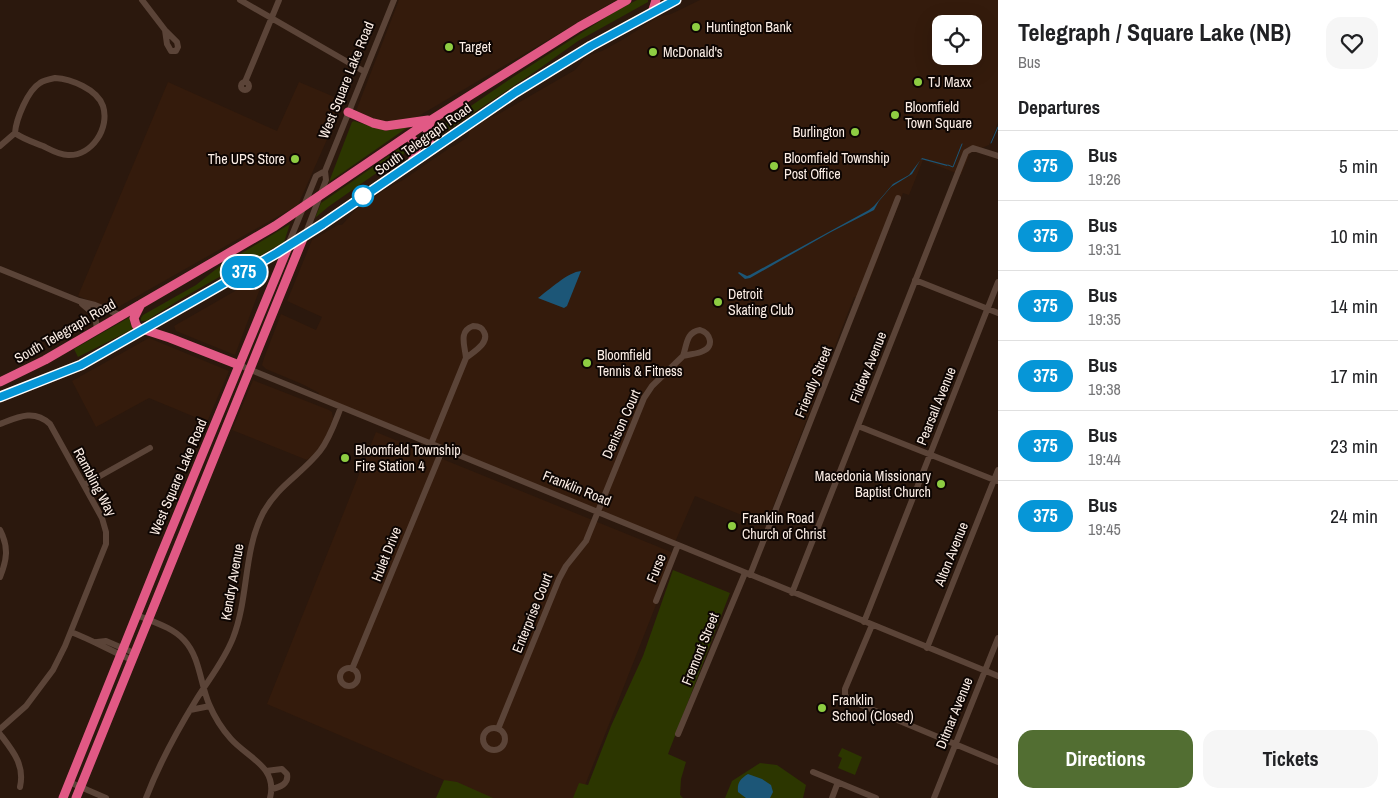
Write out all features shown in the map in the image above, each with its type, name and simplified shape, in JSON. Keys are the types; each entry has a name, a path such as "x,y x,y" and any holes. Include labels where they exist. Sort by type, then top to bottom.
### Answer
{"highway":[{"name":"South Telegraph Road","path":"0,382 45,360 226,255 303,208 431,120 549,45 627,0"},
{"path":"652,13 656,0"},
{"name":"South Telegraph Road","path":"0,397 81,365 232,280 288,247 546,73 676,0"},
{"path":"348,112 373,123 386,126 431,120 426,137 428,142 434,147"},
{"path":"408,136 417,147 412,163"},
{"name":"West Square Lake Road","path":"76,798 304,236"},
{"name":"West Square Lake Road","path":"63,798 288,247"},
{"path":"226,255 235,264 232,280"},
{"path":"141,303 134,322 144,330"},
{"name":"Franklin Road","path":"144,330 240,365"}],"street":[{"path":"142,0 164,30"},
{"path":"240,0 365,72"},
{"path":"246,82 279,0"},
{"name":"West Square Lake Road","path":"304,236 326,180 324,171 394,0"},
{"path":"0,146 15,133 18,119 29,96 35,87 45,80 62,78 76,83 93,93 102,105 104,117 100,132 91,146 79,153 61,154 15,133"},
{"name":"Fildew Avenue","path":"792,592 967,151 973,148 998,156"},
{"name":"West Square Lake Road","path":"288,247 316,176 324,171"},
{"name":"Friendly Street","path":"748,574 898,198"},
{"path":"0,269 79,301 120,315"},
{"path":"916,280 998,312"},
{"name":"Pearsall Avenue","path":"864,622 998,282"},
{"path":"79,301 95,315 97,329"},
{"path":"431,444 466,358 484,342 485,335 483,330 478,327 471,326 464,332 466,358"},
{"name":"Denison Court","path":"598,512 646,394 683,356 692,332 700,330 707,333 710,341 706,350 683,356"},
{"name":"Franklin Road","path":"240,365 998,676"},
{"name":"Kendry Avenue","path":"146,798 164,757 190,710 222,659 238,624 251,544 261,517 281,487 320,450 330,435 341,407"},
{"name":"Rambling Way","path":"0,424 27,415 44,419 52,428 104,522 106,539 103,553 59,658 44,683 26,706 0,729"},
{"path":"858,426 996,481"},
{"path":"84,485 150,448"},
{"name":"Hulet Drive","path":"352,669 443,448"},
{"name":"Alton Avenue","path":"927,648 996,481 998,470"},
{"name":"Enterprise Court","path":"498,729 562,574 584,544 598,512"},
{"path":"0,530 6,541 7,551 5,565 0,577"},
{"name":"Furse","path":"656,601 678,545"},
{"name":"Fremont Street","path":"678,734 748,574"},
{"path":"137,615 170,630 185,641 195,659 210,706 229,737 266,771 272,781 270,798"},
{"path":"872,625 845,689 846,698 998,762"},
{"path":"71,632 97,642 106,642 122,652 133,656"},
{"name":"Ditmar Avenue","path":"934,798 998,638"},
{"path":"190,710 210,706"},
{"path":"0,734 18,760 21,776 20,788"},
{"path":"266,771 282,769 287,774 288,779 272,789"},
{"path":"814,772 876,798"},
{"path":"69,782 106,798"},
{"path":"832,798 838,782"}],"shaded area":[{"path":"399,0 616,0 417,117 399,123 383,123 356,111"},
{"path":"700,0 998,0 998,122 989,145 970,153 961,175 923,160 909,195 903,193 862,300 854,297 766,525 695,496 675,542 318,397 319,393 266,369 262,365 281,314 316,330 322,317 287,301 312,240 338,225 342,225 358,207 468,137 470,130 486,119 497,115 575,70 587,56 602,51 658,17 671,14"},
{"path":"168,82 277,131 299,82 344,101 298,205 113,310 78,296"},
{"path":"256,279 261,286 235,355 176,331 174,326"},
{"path":"149,338 229,371 207,422 149,398 96,427 72,381"},
{"path":"253,380 332,412 333,419 327,434 317,452 307,460 232,430"},
{"path":"376,432 676,554 580,798 486,798 267,704"}],"green space":[{"path":"637,0 648,0 648,2 578,41 436,138 432,137 433,132 513,77 614,12"},
{"path":"352,122 386,131 411,125 329,182"},
{"path":"406,144 410,145 408,151 315,218 321,203"},
{"path":"290,224 284,242 241,267 237,256"},
{"path":"225,262 231,266 228,272 146,321 141,321 143,315 196,285"},
{"path":"130,317 133,329 78,357 74,349"},
{"path":"673,570 730,593 668,754 686,762 681,779 680,795 683,798 573,798 579,783 588,785 611,726 643,656"},
{"path":"842,748 862,757 855,775 838,768 842,758 838,756"},
{"path":"760,763 777,765 806,785 803,798 725,798 732,781"},
{"path":"444,780 457,782 493,798 436,798"}],"water":[{"path":"922,158 948,165 947,166"},
{"path":"920,160 912,174 891,187 874,210 750,278 745,279 738,273 750,275 869,210 893,184 909,175"},
{"path":"581,271 567,306 564,308 538,298 565,278"},
{"path":"748,774 762,779 771,785 773,792 770,798 746,798 738,792 740,781"}],"waterway":[{"path":"991,143 998,127"},
{"path":"948,165 953,167 962,144"}],"bus line":[{"name":"375","path":"0,397 81,365 232,280 323,224 516,92 591,46 676,0"}],"place":[{"name":"Huntington Bank","path":"696,27"},
{"name":"Target","path":"449,47"},
{"name":"McDonald's","path":"653,52"},
{"name":"TJ Maxx","path":"918,82"},
{"name":"Bloomfield Town Square","path":"895,115"},
{"name":"Burlington","path":"855,132"},
{"name":"The UPS Store","path":"295,159"},
{"name":"Bloomfield Township Post Office","path":"774,166"},
{"name":"Detroit Skating Club","path":"718,302"},
{"name":"Bloomfield Tennis & Fitness","path":"587,363"},
{"name":"Bloomfield Township Fire Station 4","path":"345,458"},
{"name":"Macedonia Missionary Baptist Church","path":"941,484"},
{"name":"Franklin Road Church of Christ","path":"732,526"},
{"name":"Franklin School (Closed)","path":"822,708"}]}
